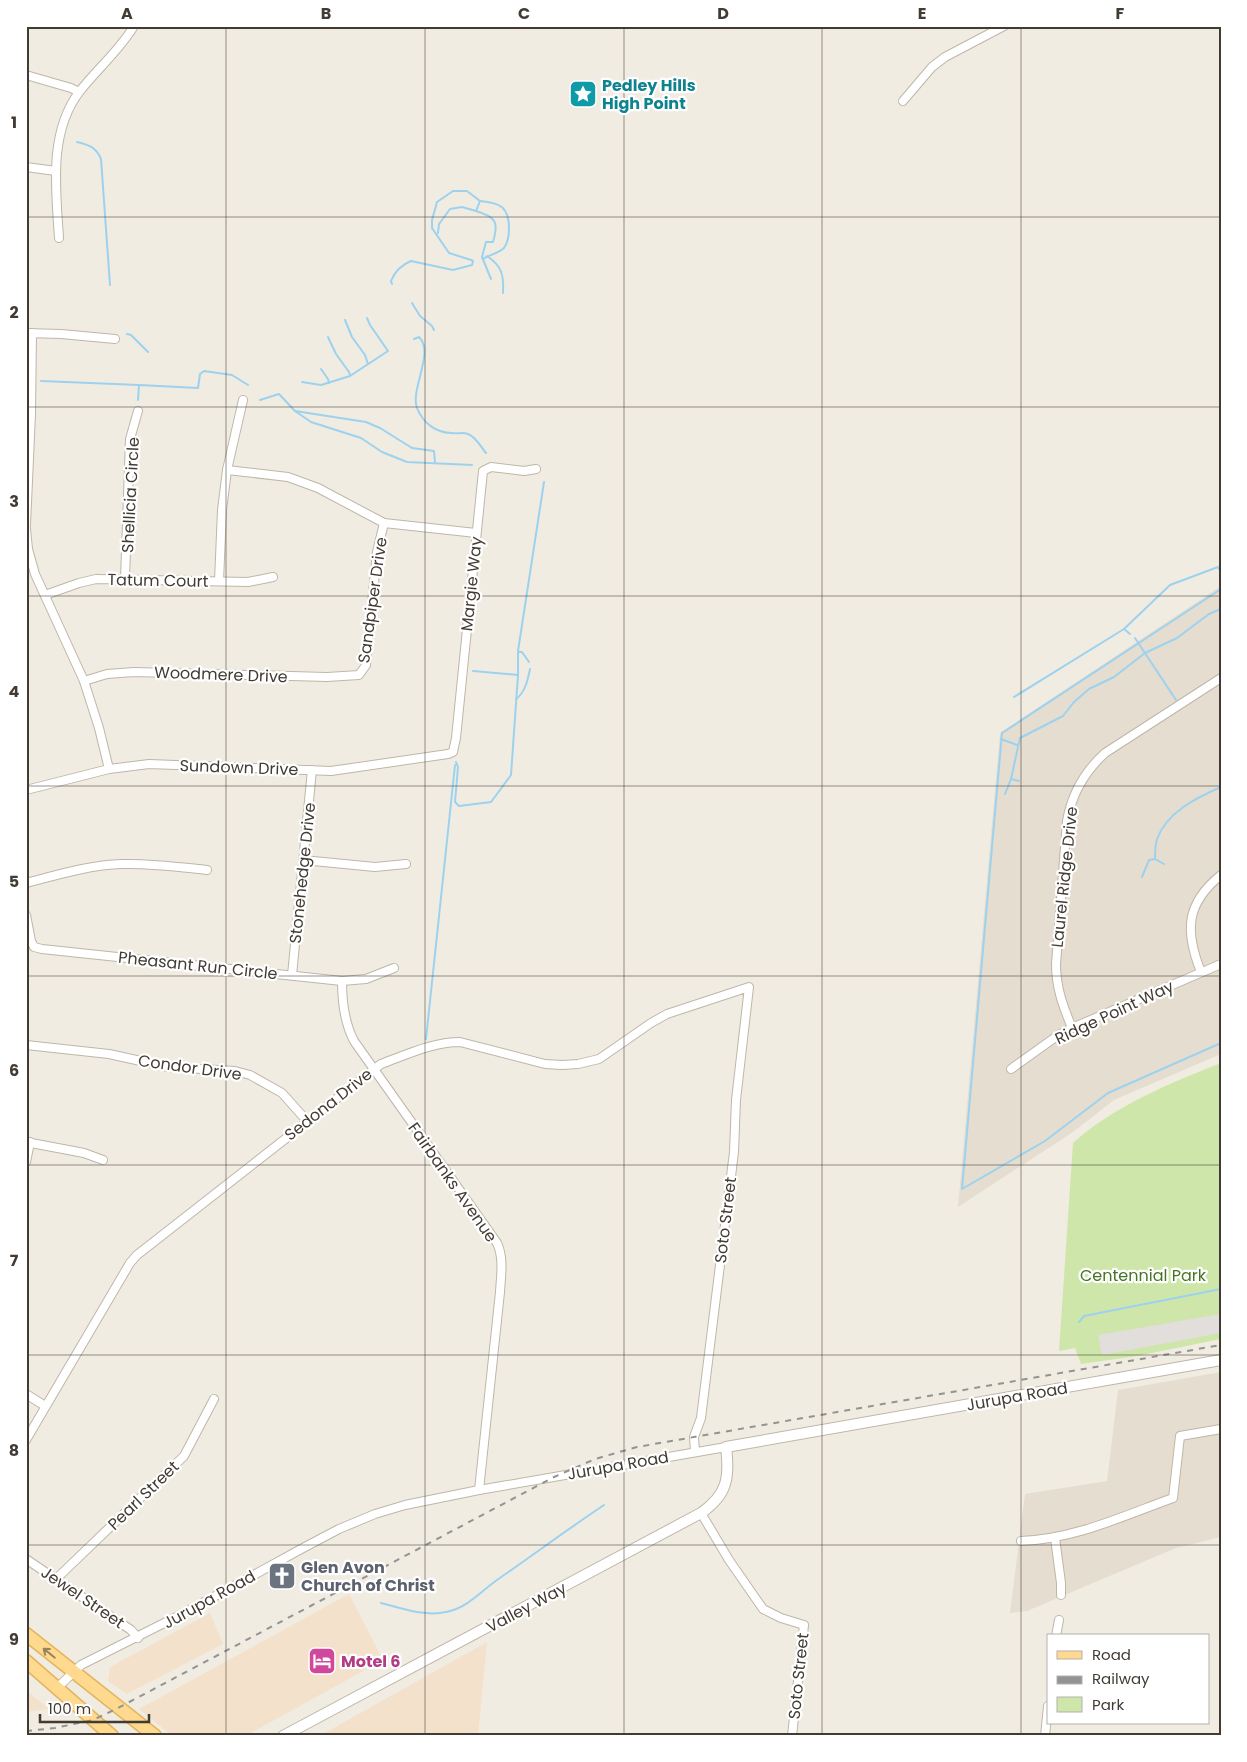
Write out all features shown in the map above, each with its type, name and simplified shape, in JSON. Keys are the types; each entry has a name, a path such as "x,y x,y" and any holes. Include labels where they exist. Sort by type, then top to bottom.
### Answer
{"main road":[{"path":"26,1634 155,1736"},
{"path":"26,1661 112,1736"}],"street":[{"path":"59,238 56,171 58,145 66,117 79,92 114,55 134,26"},
{"path":"903,101 932,67 945,57 1004,26"},
{"path":"26,75 79,92"},
{"path":"26,166 56,171"},
{"path":"26,525 29,333 116,339"},
{"path":"219,581 222,510 227,470 243,400"},
{"name":"Shellicia Circle","path":"126,579 130,439 138,411"},
{"name":"Margie Way","path":"453,752 484,471 491,467 524,471 536,469"},
{"path":"227,470 288,477 318,488 384,523 476,533"},
{"name":"Sandpiper Drive","path":"359,675 366,665 377,552 384,523"},
{"path":"26,529 30,558 84,682 99,728 109,769"},
{"name":"Tatum Court","path":"45,596 88,580 248,582 273,577"},
{"name":"Woodmere Drive","path":"84,682 108,674 134,672 327,677 359,675"},
{"name":"Laurel Ridge Drive","path":"1072,1028 1059,995 1056,980 1056,964 1067,821 1075,791 1092,764 1105,753 1221,678"},
{"name":"Sundown Drive","path":"26,790 109,769 148,764 342,770 453,752"},
{"name":"Stonehedge Drive","path":"292,975 312,770"},
{"path":"303,860 375,867 406,864"},
{"path":"26,883 80,869 121,864 151,864 207,870"},
{"path":"1201,972 1190,937 1194,908 1204,891 1221,875"},
{"name":"Pheasant Run Circle","path":"26,915 34,948 342,981 366,979 394,968"},
{"name":"Ridge Point Way","path":"1011,1069 1072,1028 1221,964"},
{"name":"Fairbanks Avenue","path":"342,981 342,1005 348,1030 354,1041 497,1243 500,1251 502,1265 500,1292 479,1490"},
{"name":"Sedona Drive","path":"26,1440 136,1255 381,1064 450,1042 460,1042 545,1064 562,1066 578,1064 599,1059 668,1014 749,987"},
{"name":"Soto Street","path":"695,1452 694,1437 701,1418 733,1160 736,1100 749,987"},
{"name":"Condor Drive","path":"26,1046 109,1054 168,1067 235,1071 250,1075 282,1093 307,1121"},
{"path":"26,1162 28,1142 84,1153 103,1160"},
{"name":"Jurupa Road","path":"58,1688 81,1665 138,1638 295,1552 358,1521 405,1505 479,1490 1221,1360"},
{"path":"26,1394 46,1406"},
{"name":"Pearl Street","path":"56,1579 184,1456 214,1399"},
{"path":"1020,1541 1055,1538 1085,1531 1173,1498 1180,1436 1221,1429"},
{"name":"Valley Way","path":"283,1736 700,1513 716,1502 724,1486 728,1465 726,1447"},
{"name":"Soto Street","path":"700,1513 743,1582 763,1609 781,1618 804,1625 792,1736"},
{"path":"1055,1538 1061,1596"},
{"name":"Jewel Street","path":"26,1559 131,1630 138,1638"},
{"path":"1056,1634 1059,1620"},
{"path":"1045,1736 1047,1716"}],"shaded area":[{"path":"1221,586 1221,1054 1114,1100 1073,1132 958,1207 1000,733"},
{"path":"1221,1314 1221,1333 1102,1355 1098,1335"},
{"path":"1221,1372 1221,1537 1176,1548 1027,1611 1010,1613 1025,1494 1107,1481 1118,1390"},
{"path":"349,1594 383,1660 249,1734 245,1736 172,1736 139,1709"},
{"path":"210,1613 223,1644 127,1694 108,1681 110,1667"},
{"path":"487,1642 478,1736 319,1736 323,1734"},
{"path":"26,1690 49,1709 26,1712"}],"green space":[{"name":"Centennial Park","path":"1221,1063 1221,1339 1137,1356 1081,1364 1075,1348 1059,1351 1073,1143 1124,1107 1163,1087"}],"waterway":[{"path":"77,142 92,147 101,159 110,285"},
{"path":"392,284 391,281 396,271 411,261 453,270 472,265 473,261 449,253 432,228 432,220 437,202 453,191 467,191 480,201"},
{"path":"483,259 504,248 508,238 509,222 505,211 498,205 480,201 476,211 492,218 496,225 493,242 486,242 482,257 491,279"},
{"path":"438,233 439,224 450,209 462,207 476,211"},
{"path":"487,256 499,267 503,281 503,293"},
{"path":"412,303 420,316 434,330"},
{"path":"302,382 321,385 350,376 388,351 367,318"},
{"path":"345,320 352,337 365,355 368,364"},
{"path":"127,334 131,335 148,352"},
{"path":"328,337 336,354 350,375"},
{"path":"414,339 419,337 423,344 424,361 416,400 417,408 426,423 446,433 471,435 486,453"},
{"path":"321,369 329,383"},
{"path":"138,400 139,385 198,388 200,374 204,371 232,375 248,385"},
{"path":"41,381 139,385"},
{"path":"260,400 279,394 295,411 311,422 361,438 382,452 407,462 472,465"},
{"path":"295,411 366,422 380,428 412,448 434,451 435,462"},
{"path":"518,675 518,651 544,482"},
{"path":"1014,697 1124,629 1170,585 1218,567 1219,569"},
{"path":"1221,589 1002,733 962,1189 1045,1141 1108,1093 1221,1043"},
{"path":"1005,794 1011,779 1020,738 1063,716 1074,702 1089,689 1114,677 1145,653 1177,638 1209,614 1221,609"},
{"path":"1124,629 1130,634"},
{"path":"1135,638 1176,700"},
{"path":"519,652 522,652 529,662"},
{"path":"516,699 524,690 530,669"},
{"path":"456,762 458,767 455,802 459,806 491,802 511,775 518,675 473,671"},
{"path":"1001,739 1017,745"},
{"path":"426,1039 455,765"},
{"path":"1011,779 1019,781"},
{"path":"1142,877 1149,860 1155,859 1157,839 1168,821 1192,801 1221,787"},
{"path":"1155,859 1164,864"},
{"path":"1079,1322 1084,1316 1221,1289"},
{"path":"381,1603 430,1613 454,1610 473,1599 604,1505"}],"railway":[{"path":"26,1731 55,1728 93,1720 554,1477 595,1459 637,1447 1221,1345"}],"place":[{"name":"Pedley Hills High Point","path":"583,94"},
{"name":"Glen Avon Church of Christ","path":"282,1576"},
{"name":"Motel 6","path":"322,1661"}]}
